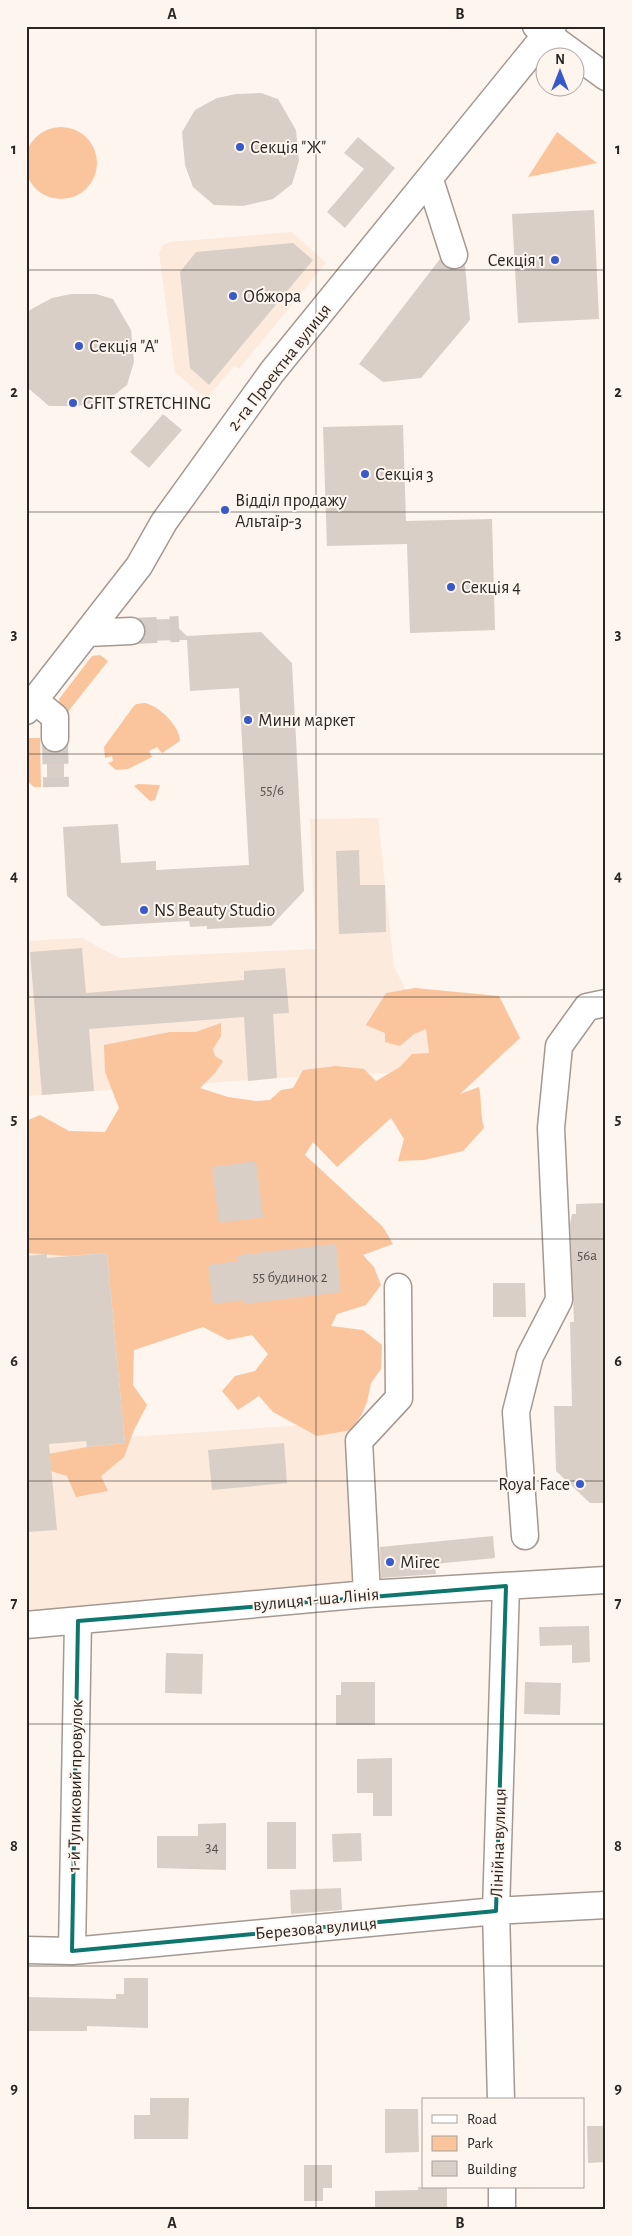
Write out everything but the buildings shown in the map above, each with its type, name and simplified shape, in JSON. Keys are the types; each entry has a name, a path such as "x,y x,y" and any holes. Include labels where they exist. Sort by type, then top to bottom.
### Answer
{"street":[{"path":"546,29 606,77"},
{"name":"2-га Проектна вулиця","path":"30,705 139,566 164,522 272,372 430,180 546,29"},
{"path":"430,180 454,255"},
{"path":"87,633 131,631"},
{"path":"30,705 55,717 55,738"},
{"path":"525,1536 516,1412 530,1356 559,1300 552,1128 559,1046 587,1007 606,1003"},
{"path":"367,1594 359,1441 399,1398 398,1287"},
{"name":"вулиця 1-ша Лінія","path":"26,1625 367,1594 606,1580"},
{"name":"Лінійна вулиця","path":"501,2098 496,1911 506,1586"},
{"name":"1-й Тупиковий провулок","path":"72,1951 78,1621"},
{"name":"Березова вулиця","path":"26,1950 72,1951 496,1911 606,1905"},
{"path":"502,2188 502,2210"}],"highlighted area":[{"path":"506,1586 496,1911 72,1951 78,1621"}],"shaded area":[{"name":"Обжора","path":"292,232 326,263 239,369 234,366 206,399 175,372 159,253 163,245 170,242"},
{"path":"378,818 394,967 426,1028 431,1071 277,1078 26,1096 26,941 82,938 119,958 316,949 310,819"},
{"path":"113,1226 129,1437 351,1422 363,1588 26,1616 26,1232"}],"green space":[{"path":"61,127 81,133 91,143 97,163 91,183 81,193 61,199 41,193 31,183 25,163 31,143 41,133"},
{"path":"557,132 597,163 528,177"},
{"path":"100,655 108,661 67,713 60,707 59,699 92,656"},
{"path":"145,703 162,712 173,723 180,741 162,753 157,747 149,751 152,757 128,769 116,770 108,763 113,761 112,756 105,758 104,747 133,707 136,704"},
{"path":"29,738 40,738 41,787 34,787 26,780 26,741"},
{"path":"138,784 160,785 155,800 150,801 134,786"},
{"path":"415,988 499,996 520,1038 460,1094 479,1087 484,1128 463,1151 424,1160 398,1161 404,1139 391,1118 337,1167 313,1142 305,1155 383,1227 393,1244 363,1255 374,1267 381,1285 366,1305 337,1314 331,1326 363,1330 382,1345 381,1369 371,1383 362,1414 351,1430 317,1436 273,1412 259,1396 238,1410 222,1391 235,1376 255,1371 268,1354 252,1335 228,1340 203,1327 134,1350 133,1385 147,1405 134,1430 124,1457 101,1476 108,1491 76,1497 67,1476 31,1465 26,1458 87,1447 125,1443 107,1253 68,1256 26,1253 26,1121 40,1115 69,1131 105,1132 119,1108 105,1072 104,1045 170,1032 196,1032 221,1023 221,1036 213,1049 215,1056 223,1061 215,1073 200,1088 228,1097 256,1101 270,1100 281,1090 293,1088 303,1070 336,1066 364,1069 376,1081 400,1067 412,1054 429,1053 426,1029 414,1034 400,1046 385,1042 385,1033 366,1025 386,993"}],"tunnel":[{"path":"131,631 179,629"},
{"path":"55,738 56,787"}],"place":[{"name":"Секція \"Ж\"","path":"240,147"},
{"name":"Секція 1","path":"555,260"},
{"name":"Обжора","path":"233,296"},
{"name":"Секція \"А\"","path":"79,346"},
{"name":"GFIT STRETCHING","path":"73,403"},
{"name":"Секція 3","path":"365,474"},
{"name":"Відділ продажу Альтаїр-3","path":"225,510"},
{"name":"Секція 4","path":"451,587"},
{"name":"Мини маркет","path":"248,720"},
{"name":"NS Beauty Studio","path":"144,910"},
{"name":"Royal Face","path":"580,1484"},
{"name":"Мігес","path":"390,1562"}]}
